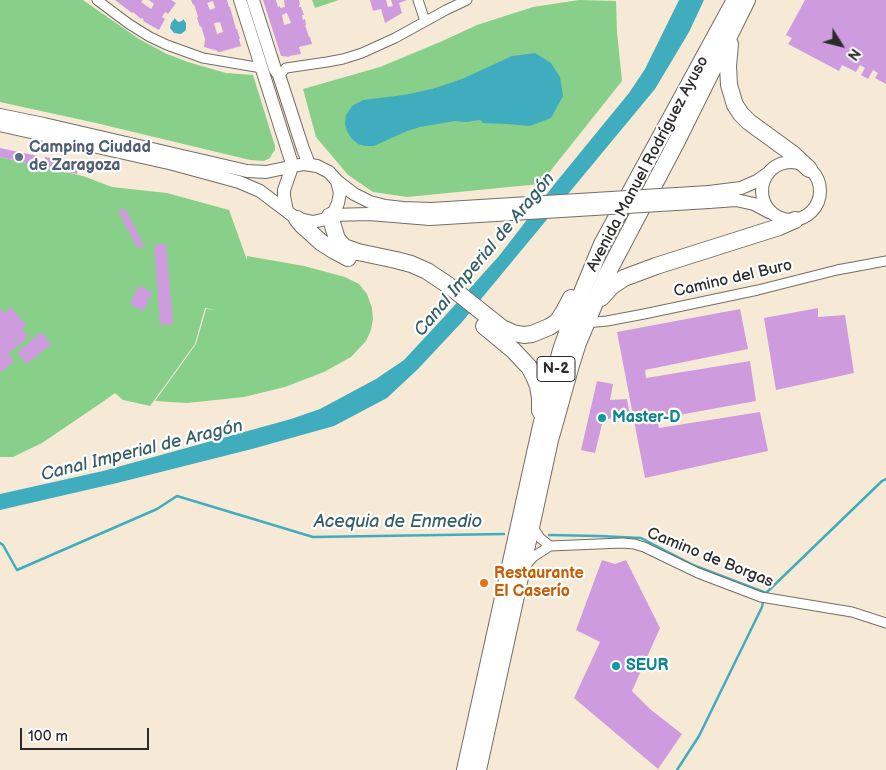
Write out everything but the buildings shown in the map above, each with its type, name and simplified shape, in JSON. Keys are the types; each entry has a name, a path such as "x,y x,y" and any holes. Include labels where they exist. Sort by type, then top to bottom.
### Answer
{"highway":[{"name":"Avenida Manuel Rodríguez Ayuso","path":"465,770 541,426 561,350 602,244 735,0"},
{"name":"Avenida Manuel Rodríguez Ayuso","path":"478,770 550,440 570,365 607,274 681,133 747,0"},
{"path":"730,36 729,85 735,105 749,122 809,168"},
{"path":"292,215 318,239 340,254 358,261 425,276 448,285 490,325 529,367 534,376 540,398 541,426"},
{"path":"334,218 337,239 348,249 411,264 425,276"},
{"path":"589,316 612,286 624,278 656,266 778,228 795,220"},
{"path":"490,325 524,335 540,332 557,322 602,244"}],"main road":[{"path":"240,0 293,167 284,190 284,196 292,215"},
{"path":"253,0 309,164"},
{"path":"0,115 247,171 266,172 309,164 325,169 354,194 370,202 430,214"},
{"path":"0,125 233,180 255,188 292,215 313,222 369,214 430,214 709,197 754,204 777,217 795,220 803,218 810,213 819,199 820,190 818,182 809,168 789,162 773,168 757,181 741,188 709,197"},
{"path":"767,174 763,182 762,198 770,212"},
{"path":"334,218 340,189 338,181"}],"street":[{"path":"97,0 129,24 167,45 203,58 262,68"},
{"path":"418,0 425,21"},
{"path":"279,75 286,68 343,59 362,53 467,0"},
{"name":"Camino del Buro","path":"589,316 607,321 758,290 886,260"},
{"path":"521,572 533,557 550,546 540,538 532,526"},
{"name":"Camino de Borgas","path":"550,546 634,544 698,573 761,597 852,612 886,623"}],"green space":[{"path":"0,0 83,0 139,39 167,54 226,73 253,75 275,150 270,158 264,161 250,160 0,102"},
{"path":"312,0 339,0 315,8"},
{"path":"579,0 616,1 622,81 540,184 407,197 373,192 348,175 316,137 303,89 380,67 477,25 533,7"},
{"path":"0,157 83,176 112,187 167,193 229,210 247,260 247,256 304,266 345,277 359,284 367,294 372,308 371,330 366,341 351,357 324,372 285,387 244,397 187,403 155,401 196,344 206,309 216,310 205,308 195,344 150,406 123,400 115,393 42,443 13,457 0,457"}],"water":[{"name":"Canal Imperial de Aragón","path":"679,0 704,0 689,32 655,89 462,322 418,369 387,398 334,426 117,483 0,510 0,494 103,471 291,419 320,409 376,379 404,360 499,256 629,93 645,69"},
{"path":"175,18 179,22 183,19 186,23 186,30 181,34 174,33 170,28"},
{"path":"535,53 551,63 560,77 563,96 551,118 530,126 483,123 480,120 455,121 407,131 374,146 358,144 347,131 345,124 346,115 352,106 363,100 404,95 432,89 462,79 512,56"}],"waterway":[{"path":"549,535 641,538 693,565 766,593 886,479"},
{"name":"Acequia de Enmedio","path":"0,543 17,570 157,509 177,496 313,537 504,534"},
{"path":"677,770 699,736 763,602"}],"place":[{"name":"Camping Ciudad de Zaragoza","path":"19,157"},
{"name":"Master-D","path":"602,418"},
{"name":"Restaurante El Caserío","path":"484,583"},
{"name":"SEUR","path":"616,666"}]}
